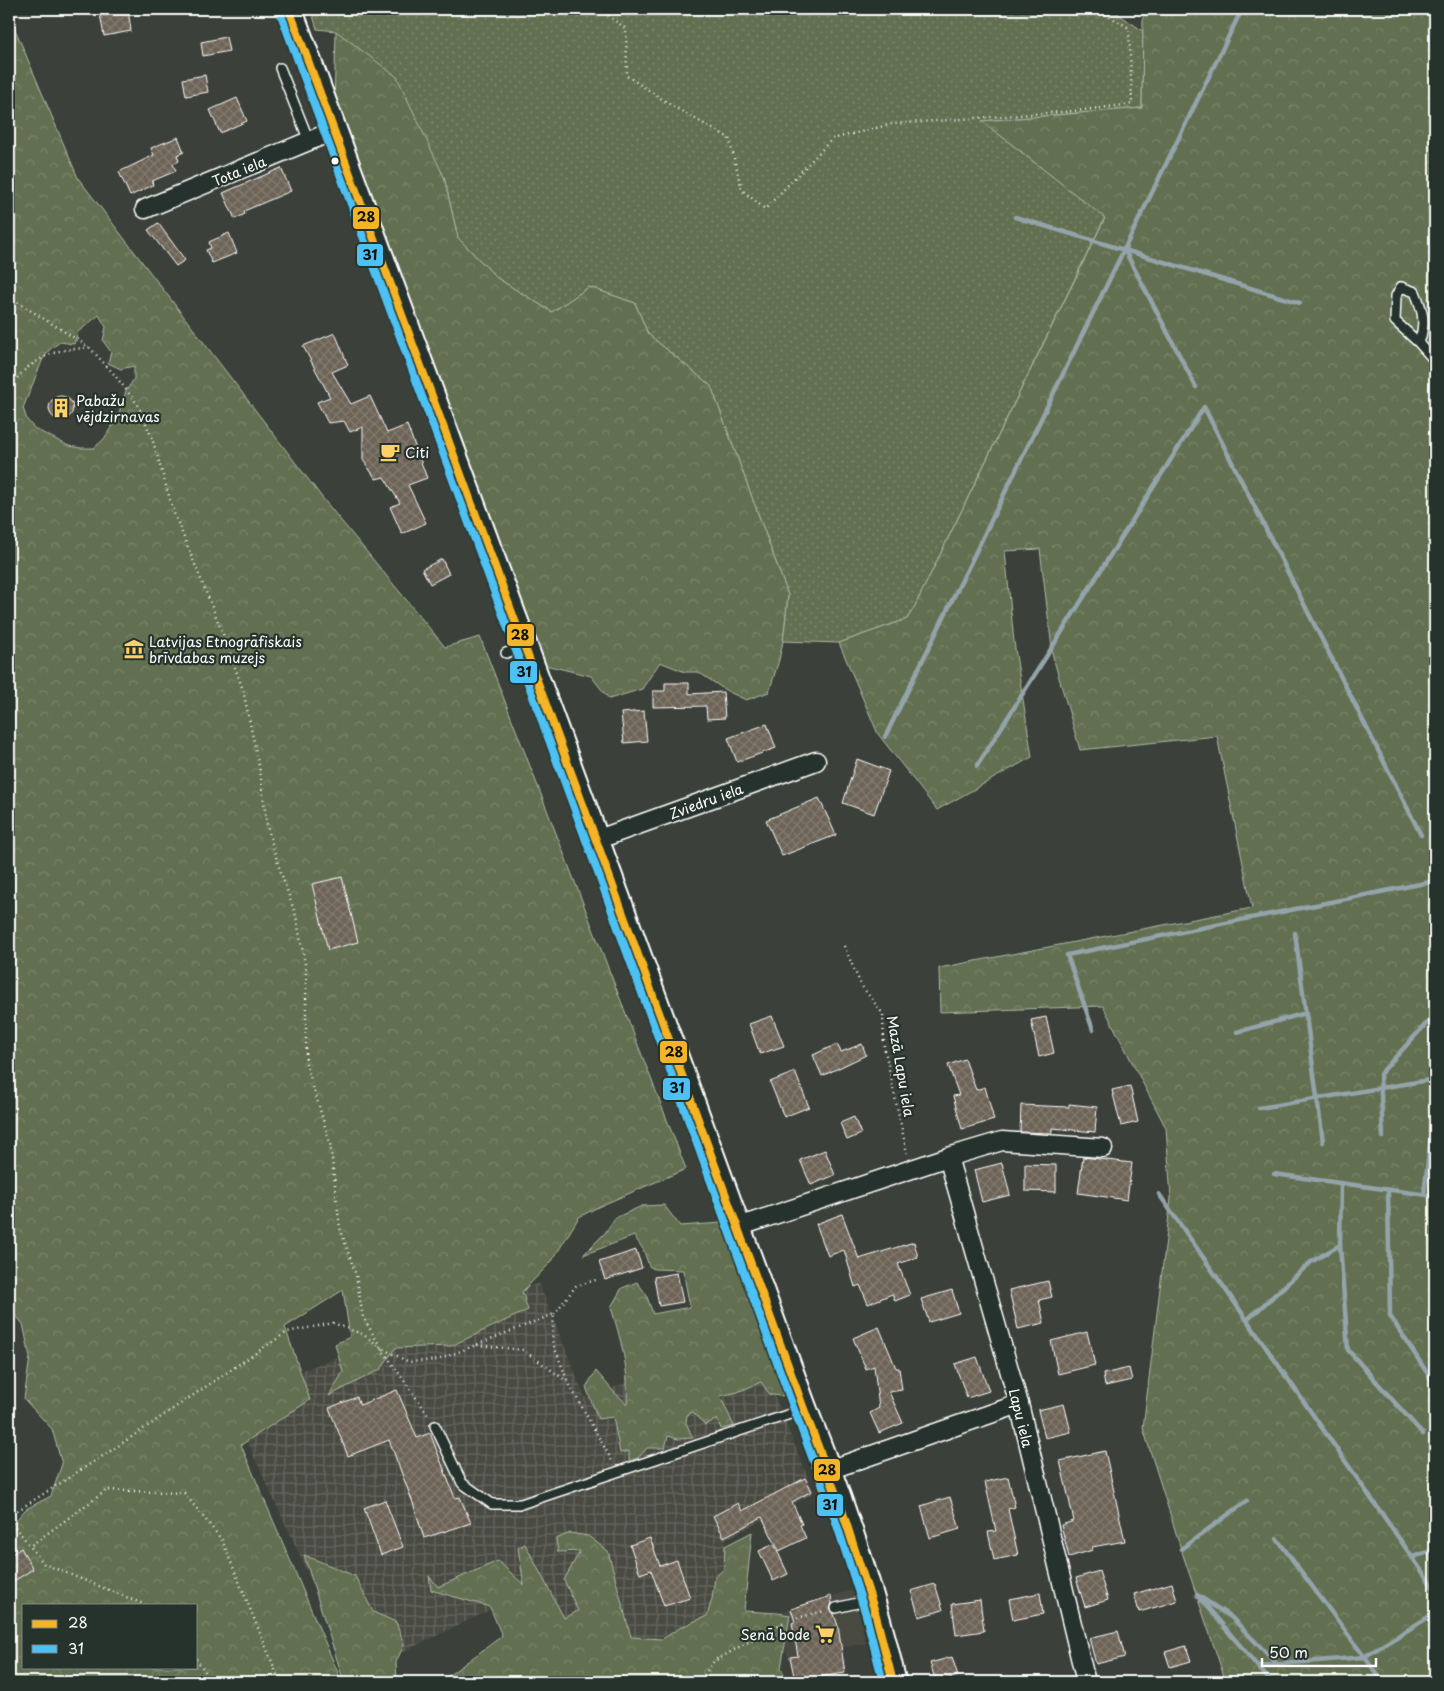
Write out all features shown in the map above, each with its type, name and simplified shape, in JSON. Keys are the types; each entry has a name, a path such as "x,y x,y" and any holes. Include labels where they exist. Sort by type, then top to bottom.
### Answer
{"main road":[{"path":"288,9 333,131 515,650 596,840 804,1409 829,1470 882,1635 877,1680"}],"street":[{"name":"Tota iela","path":"145,210 333,131"},
{"name":"Zviedru iela","path":"596,840 816,761"},
{"path":"738,1227 948,1157 1002,1141 1103,1148"},
{"name":"Lapu iela","path":"948,1157 1018,1404 1086,1682"},
{"path":"829,1470 1018,1404"}],"lane":[{"path":"280,68 309,141"},
{"path":"1420,343 1424,330 1423,312 1415,292 1401,287 1396,296 1395,321 1420,343 1435,361"},
{"path":"436,1426 462,1483 492,1504 521,1504 804,1409"},
{"path":"836,1608 872,1600"}],"path":[{"path":"600,9 626,28 627,76 674,107 729,138 742,190 765,208 832,139 892,124 1075,111 1132,104 1129,28 1102,12 1091,9"},
{"path":"9,298 89,347 113,373 138,405 152,438 174,513 223,634 243,690 260,771 267,826 296,916 306,969 306,1063 330,1143 340,1228 356,1274 363,1317 381,1348 436,1426"},
{"path":"9,396 11,388 24,370 54,352 89,347"},
{"name":"Mazā Lapu iela","path":"844,946 861,985 883,1014 884,1046 911,1170"},
{"path":"144,1604 44,1564 9,1518 287,1332 333,1323 364,1335 381,1348 409,1362 438,1360 554,1314 576,1286 599,1279"},
{"path":"554,1314 552,1341 568,1382 618,1472"},
{"path":"476,1345 523,1350 568,1382"},
{"path":"30,1546 107,1490 184,1493 222,1540 280,1682"},
{"path":"797,1618 836,1608"},
{"path":"696,1682 714,1662 786,1621"},
{"path":"198,1662 213,1682"},
{"path":"704,1675 711,1682"}],"shaded area":[{"path":"539,1283 585,1398 751,1338 814,1493 724,1540 737,1601 567,1682 521,1595 355,1675 227,1398"},
{"path":"853,1590 866,1643 788,1657 777,1613"}],"green space":[{"path":"311,9 1111,9 1143,31 1142,108 982,121 1105,217 907,619 839,643 783,641 788,595 711,386 648,334 635,303 589,287 552,312 497,278 458,238 444,177 336,31 317,29"},
{"path":"1148,9 1430,9 1435,327 1435,1682 1226,1682 1143,1428 1171,1198 1166,1128 1103,1006 940,1012 939,968 1252,908 1217,736 1080,750 1053,657 1040,549 1005,551 1014,642 1032,757 937,810 878,734 839,643 907,619 1105,218 982,121 1142,108 1143,17"},
{"path":"9,15 78,178 324,500 445,647 480,637 686,1169 579,1217 552,1261 522,1292 528,1310 451,1346 395,1348 381,1369 329,1396 343,1372 335,1344 350,1337 343,1290 285,1327 310,1400 241,1445 342,1682 9,1682 9,1528 26,1509 51,1496 62,1464 52,1429 24,1399 30,1357 23,1324 9,1307","holes":["99,315 106,327 103,341 111,352 108,363 121,369 134,366 134,379 126,391 118,416 104,439 94,448 69,446 35,429 27,420 23,408 42,361 49,350 60,342 74,344 78,332"]},
{"path":"336,31 397,77 444,177 458,238 497,278 552,312 589,287 635,303 648,334 711,386 788,595 783,641 769,692 746,700 727,691 698,672 685,672 660,662 642,689 609,699 591,676 541,664 334,107"},
{"path":"664,1205 680,1226 722,1223 786,1396 770,1395 761,1382 738,1392 720,1396 734,1426 721,1429 717,1419 705,1425 693,1412 687,1415 686,1423 693,1438 678,1439 668,1436 665,1448 647,1448 638,1458 629,1461 629,1451 620,1453 613,1417 598,1419 586,1387 596,1371 627,1404 627,1378 621,1343 611,1307 622,1288 637,1282 646,1294 653,1314 690,1307 683,1270 654,1269 649,1266 643,1249 634,1236 583,1255 605,1233 615,1218 642,1206"},
{"path":"752,1532 744,1611 790,1615 781,1668 788,1682 431,1682 444,1679 502,1636 490,1607 431,1590 429,1576 438,1587 498,1561 524,1585 518,1548 525,1544 564,1618 578,1611 564,1580 580,1551 558,1552 556,1539 570,1533 588,1536 608,1551 631,1637 662,1639 681,1627 707,1616 715,1577 724,1569 725,1546"},
{"path":"304,1555 355,1576 373,1612 396,1622 404,1645 396,1662 397,1682 344,1682"}],"building":[{"path":"128,9 131,31 104,36 100,14"},
{"path":"226,37 229,51 203,56 201,42"},
{"path":"205,75 208,92 186,96 183,79"},
{"path":"237,98 247,121 220,133 210,110"},
{"path":"178,137 184,152 177,155 179,161 173,164 176,171 152,181 153,185 130,196 119,172 154,155 151,148"},
{"path":"281,168 291,191 244,211 245,214 235,219 223,193"},
{"path":"158,223 185,260 176,266 148,230"},
{"path":"229,233 237,253 212,263 206,250 211,248 209,242"},
{"path":"335,333 348,365 332,372 351,404 370,396 387,433 407,425 427,478 408,485 426,523 402,534 390,507 400,503 384,477 376,479 363,460 363,427 350,432 344,421 328,423 317,402 330,397 303,346"},
{"name":"Pabažu vējdzirnavas","path":"61,396 69,400 73,408 69,416 61,420 53,416 49,408 53,400"},
{"path":"442,559 449,574 430,584 422,569"},
{"path":"665,683 689,683 689,694 723,692 725,718 707,719 706,706 653,707 653,691 665,691"},
{"path":"644,711 647,741 624,743 621,713"},
{"path":"767,724 776,748 737,762 728,738"},
{"path":"857,759 889,771 874,814 843,803"},
{"path":"819,798 836,835 782,856 766,820"},
{"path":"342,877 358,942 328,950 312,884"},
{"path":"772,1016 784,1046 760,1054 749,1024"},
{"path":"1046,1017 1054,1053 1039,1057 1031,1020"},
{"path":"837,1044 841,1052 862,1044 866,1055 822,1076 813,1055"},
{"path":"965,1059 976,1090 985,1087 994,1120 962,1129 953,1096 959,1095 948,1065"},
{"path":"795,1072 809,1107 784,1117 770,1082"},
{"path":"1130,1086 1138,1122 1121,1126 1112,1090"},
{"path":"1069,1104 1097,1107 1095,1132 1052,1128 1052,1133 1020,1132 1021,1105 1069,1107"},
{"path":"854,1117 861,1134 847,1140 840,1123"},
{"path":"825,1150 835,1175 811,1185 800,1160"},
{"path":"1083,1157 1132,1163 1127,1200 1078,1193"},
{"path":"1002,1163 1010,1195 982,1202 974,1170"},
{"path":"1025,1164 1056,1165 1056,1192 1025,1191"},
{"path":"842,1214 859,1259 914,1242 918,1257 898,1264 910,1295 895,1301 892,1294 868,1304 860,1285 855,1287 844,1250 828,1256 816,1224"},
{"path":"636,1250 642,1268 605,1280 599,1262"},
{"path":"677,1273 683,1302 659,1306 654,1277"},
{"path":"1048,1281 1052,1297 1039,1300 1044,1323 1018,1329 1009,1290"},
{"path":"952,1290 959,1313 929,1322 921,1299"},
{"path":"879,1327 896,1368 899,1368 902,1390 889,1392 903,1423 879,1433 870,1413 879,1408 874,1366 866,1369 853,1338"},
{"path":"1087,1332 1095,1365 1058,1374 1051,1341"},
{"path":"977,1357 989,1391 967,1398 955,1364"},
{"path":"1129,1368 1132,1380 1105,1386 1103,1374"},
{"path":"397,1390 417,1438 430,1433 455,1498 460,1497 471,1523 424,1538 389,1440 348,1456 329,1408 357,1397 360,1405"},
{"path":"1064,1404 1071,1432 1045,1438 1038,1410"},
{"path":"1105,1451 1125,1541 1092,1547 1093,1550 1069,1557 1061,1525 1074,1521 1060,1461"},
{"path":"1008,1477 1015,1507 1008,1509 1018,1555 994,1560 988,1532 996,1531 985,1482"},
{"path":"805,1478 812,1491 792,1502 806,1538 779,1551 762,1517 724,1537 713,1516 738,1503 742,1511"},
{"path":"950,1497 960,1529 930,1538 921,1506"},
{"path":"385,1500 403,1547 381,1555 364,1508"},
{"path":"650,1538 660,1566 677,1560 690,1598 664,1606 651,1570 640,1574 630,1545"},
{"path":"774,1544 788,1574 773,1581 759,1551"},
{"path":"21,1548 33,1569 9,1584 9,1556"},
{"path":"1099,1571 1108,1600 1085,1607 1076,1578"},
{"path":"1172,1583 1177,1601 1139,1612 1134,1594"},
{"path":"935,1584 943,1610 919,1617 911,1591"},
{"path":"1040,1593 1043,1614 1013,1620 1009,1599"},
{"path":"831,1596 832,1603 830,1609 838,1626 845,1673 795,1681 790,1657 798,1656 792,1623 795,1622 791,1609"},
{"path":"980,1600 984,1631 956,1635 952,1604"},
{"path":"1118,1631 1125,1657 1096,1664 1089,1638"},
{"path":"1186,1646 1191,1661 1170,1667 1165,1652"},
{"path":"952,1657 958,1676 936,1682 930,1663"}],"waterway":[{"path":"885,737 1242,9"},
{"path":"1015,217 1300,303"},
{"path":"1124,249 1196,387"},
{"path":"977,766 1204,407 1421,835"},
{"path":"1093,1030 1067,955 1435,881"},
{"path":"1295,933 1323,1142"},
{"path":"1237,1032 1306,1013"},
{"path":"1383,1137 1380,1074 1435,1014"},
{"path":"1259,1108 1435,1079"},
{"path":"1424,1194 1435,1102"},
{"path":"1274,1174 1435,1196"},
{"path":"1341,1183 1340,1245 1348,1350 1423,1434"},
{"path":"1388,1190 1390,1316 1435,1385"},
{"path":"1159,1194 1435,1590"},
{"path":"1247,1320 1311,1262 1340,1245"},
{"path":"1181,1549 1247,1501"},
{"path":"1277,1539 1383,1682"},
{"path":"1413,1557 1435,1550"},
{"path":"1271,1682 1197,1595 1231,1617 1278,1665"},
{"path":"1258,1666 1364,1657 1435,1613"}],"transit line":[{"name":"28","path":"289,9 842,1510 875,1612 893,1682"},
{"name":"31","path":"280,12 833,1513 866,1615 883,1682"}],"place":[{"name":"Pabažu vējdzirnavas","path":"61,408"},
{"name":"Citi","path":"390,452"},
{"name":"Latvijas Etnogrāfiskais brīvdabas muzejs","path":"134,649"},
{"name":"Senā bode","path":"825,1634"}]}
